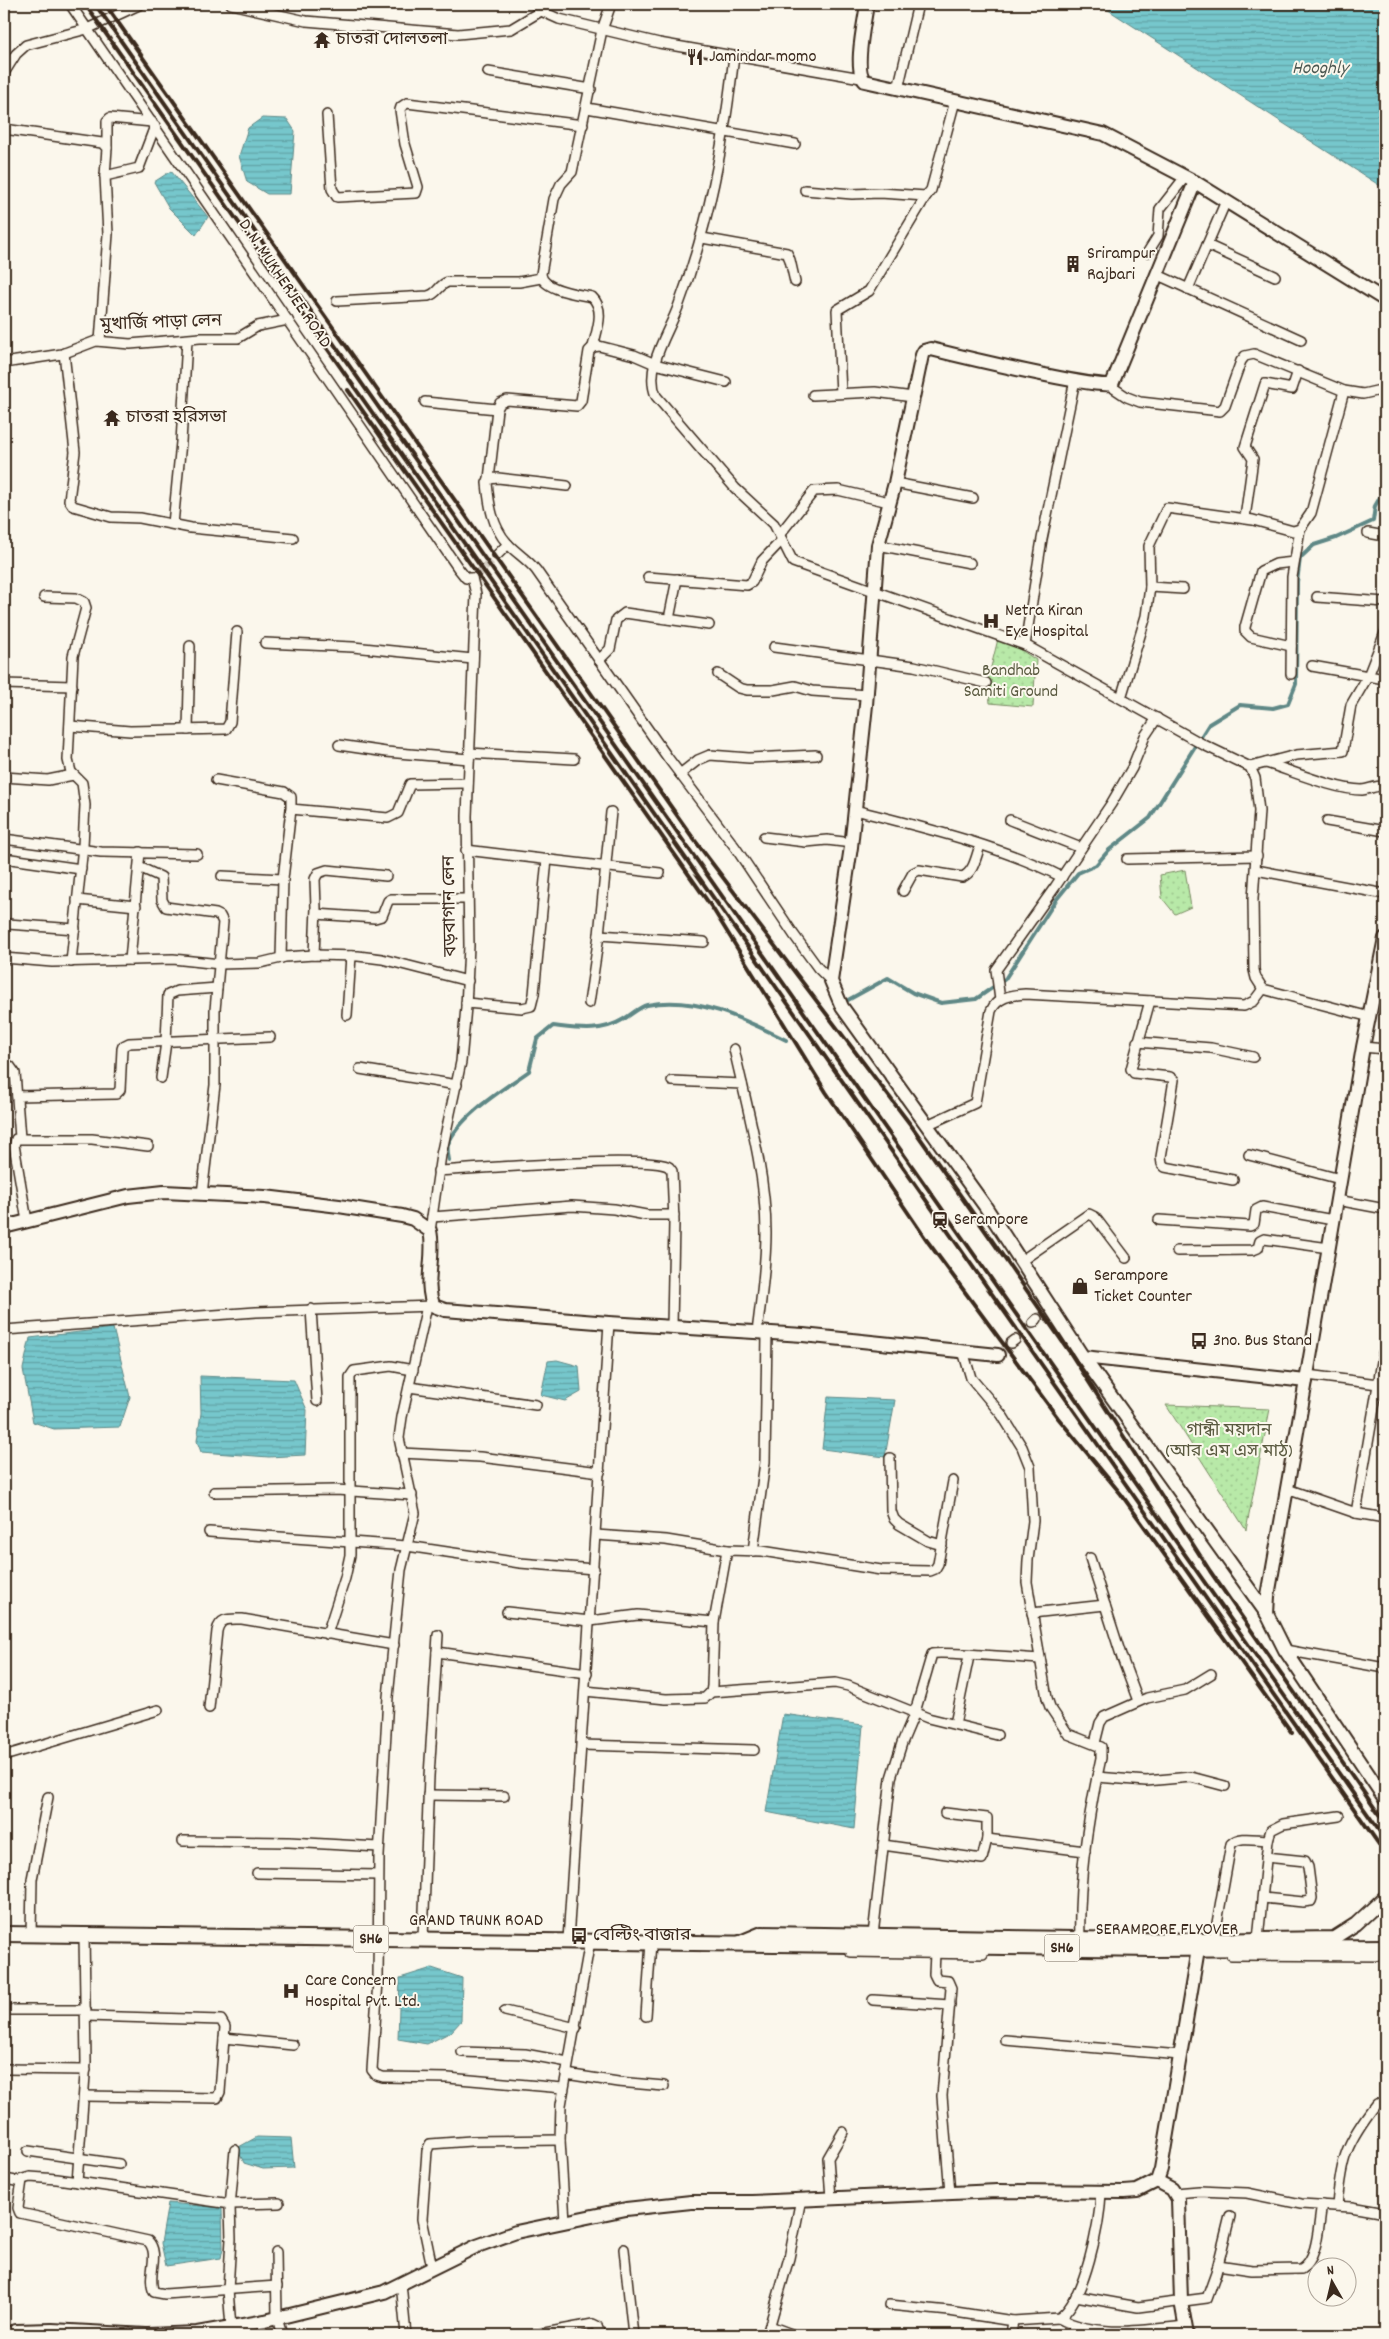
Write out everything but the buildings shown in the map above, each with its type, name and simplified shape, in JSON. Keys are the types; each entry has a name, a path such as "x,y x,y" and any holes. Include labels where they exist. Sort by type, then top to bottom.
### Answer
{"main road":[{"name":"GRAND TRUNK ROAD","path":"4,1934 738,1943"},
{"name":"SERAMPORE FLYOVER","path":"738,1943 1154,1949 1385,1947"}],"street":[{"name":"D. N. MUKHERJEE ROAD","path":"70,4 458,568 467,578 473,577"},
{"path":"4,73 8,58 26,45 87,29 127,6 142,4"},
{"path":"230,4 306,21 458,34 511,29 538,7 559,19 659,44 861,78 868,82 898,89 1103,134 1190,179 1385,300"},
{"path":"611,4 602,30 584,125 572,172 561,184 554,199 541,278 546,285 592,297 597,303 599,318 593,347 589,352 581,400 577,406 507,400 500,403 497,409 487,483 492,515 500,534 508,544 528,561 680,774 735,847 794,935 818,968 831,981 842,1007 985,1206 1083,1357 1267,1614 1285,1650 1385,1799"},
{"path":"861,78 859,63 867,4"},
{"path":"898,89 918,4"},
{"path":"734,56 725,132 702,238 677,310 655,364 652,382 656,396 730,482 774,524 794,564 876,590 1025,645 1204,745 1250,767 1296,755 1343,751 1350,705 1368,676 1385,633"},
{"path":"488,72 591,89"},
{"path":"841,392 837,310 869,291 931,190 955,101"},
{"path":"327,115 332,190 336,197 416,193 418,187 405,144 400,110 401,107 407,104 584,125"},
{"path":"587,108 795,144"},
{"path":"100,341 108,234 105,176 108,119 153,124 141,166 136,170 105,176"},
{"path":"4,129 102,143 107,148"},
{"path":"1148,252 1158,236 1160,209 1190,179"},
{"path":"1109,385 1117,376 1158,275 1190,179"},
{"path":"805,190 852,194 880,193 926,196"},
{"path":"1188,289 1226,201"},
{"path":"702,238 787,254 794,282"},
{"path":"1207,245 1275,276"},
{"path":"1158,275 1301,340"},
{"path":"337,301 428,296 434,294 441,285 448,282 519,282 541,278"},
{"name":"মুখার্জি পাড়া লেন","path":"4,363 64,353 100,341 122,344 238,338 258,326 288,320"},
{"path":"173,524 181,442 187,340"},
{"path":"593,347 599,346 634,355 655,364 726,382"},
{"path":"831,981 852,842 870,661 878,545 895,483 922,355 928,350 1075,380 1109,385 1127,397 1140,402 1216,411 1223,409 1225,406 1241,361 1245,356 1254,354 1344,391 1362,394 1385,389"},
{"path":"64,353 75,452 70,503 73,506 106,516 140,518 173,524 293,538"},
{"path":"1245,518 1253,459 1245,447 1265,384 1292,389 1298,371"},
{"path":"1025,645 1042,539 1075,380"},
{"path":"1291,674 1294,562 1300,529 1311,514 1344,391"},
{"path":"813,395 841,392 875,392 913,397"},
{"path":"424,402 497,409"},
{"path":"489,479 498,478 567,486"},
{"path":"895,483 973,498"},
{"path":"648,577 750,584 762,560 814,491 838,490 889,502"},
{"path":"1121,698 1146,616 1150,587 1149,546 1167,508 1245,518 1293,531 1300,529"},
{"path":"1368,533 1385,536"},
{"path":"497,555 508,544"},
{"path":"878,545 970,563"},
{"path":"1291,646 1251,637 1245,631 1245,628 1261,571 1276,564 1294,562"},
{"name":"বড়বাগান লেন","path":"430,1231 438,1171 457,1085 468,981 466,850 476,594 473,577"},
{"path":"668,619 677,580"},
{"path":"1150,587 1183,590"},
{"path":"44,597 76,598 86,605 73,656 68,760 73,775 82,783 84,788 85,805 83,850 71,962"},
{"path":"1317,597 1385,602"},
{"path":"599,660 610,648 616,620 621,615 629,613 709,625"},
{"path":"70,726 130,731 222,730 229,727 237,632"},
{"path":"265,643 353,648 473,659"},
{"path":"188,730 190,646"},
{"path":"774,647 914,666 986,683"},
{"path":"1312,666 1385,679"},
{"path":"718,674 739,688 748,690 795,686 812,691 867,695"},
{"path":"4,684 72,686"},
{"path":"1000,1000 996,970 1062,877 1115,797 1140,752 1145,736 1157,718"},
{"path":"339,745 386,752 574,759"},
{"path":"680,774 698,760 710,755 749,758 816,756"},
{"path":"1266,763 1327,783 1364,790 1385,786"},
{"path":"1250,767 1255,778 1259,806 1253,899 1254,970 1256,978 1263,989 1370,1017"},
{"path":"4,777 48,780 73,775"},
{"path":"216,780 284,792 290,797 291,810 283,880 281,958"},
{"path":"291,810 388,818 398,813 410,784 468,783"},
{"path":"855,810 925,828 1035,864 1062,877"},
{"path":"589,1003 611,812"},
{"path":"1010,820 1081,848"},
{"path":"1327,822 1385,831"},
{"path":"764,837 806,842 827,840 852,842"},
{"path":"4,839 83,850 197,854"},
{"path":"903,891 913,873 919,870 966,875 972,868 980,846"},
{"path":"466,850 660,873"},
{"path":"130,960 140,852"},
{"path":"1127,859 1257,856"},
{"path":"11,859 81,868"},
{"path":"466,1003 522,1008 531,1006 534,994 547,859"},
{"path":"139,867 162,877 162,900 166,907 220,916 223,922 217,988 215,1085 202,1194"},
{"path":"314,955 315,880 318,872 328,870 386,876"},
{"path":"1256,870 1385,894"},
{"path":"222,876 283,880"},
{"path":"316,914 375,918 382,916 388,901 391,899 468,899"},
{"path":"77,900 136,906"},
{"path":"8,924 74,930"},
{"path":"598,935 704,942"},
{"path":"1267,1614 1268,1596 1363,1047 1385,938"},
{"path":"4,958 71,962 173,959 220,964 260,963 281,958 314,955 351,956 382,959 468,981"},
{"path":"347,1015 351,956"},
{"path":"160,1078 166,1042 166,998 169,993 217,988"},
{"path":"927,1126 975,1104 991,1010 1000,1000 1007,996 1025,994 1244,1006 1254,1001 1263,989"},
{"path":"1150,1001 1137,1042 1132,1071 1170,1077 1174,1083 1161,1158 1162,1164 1166,1167 1233,1180"},
{"path":"16,1096 116,1094 120,1090 123,1046 129,1043 215,1041 270,1037"},
{"path":"1137,1042 1211,1048 1253,1056"},
{"path":"1363,1047 1385,1049"},
{"path":"734,1049 759,1166 766,1232 762,1333 766,1462 753,1551"},
{"path":"4,1064 10,1066 15,1073 20,1138"},
{"path":"360,1069 457,1085"},
{"path":"672,1080 742,1084"},
{"path":"27,1221 14,1145 15,1140 20,1138 92,1139 148,1146"},
{"path":"1249,1155 1340,1179"},
{"path":"438,1171 604,1163 666,1164 672,1170 674,1215 672,1327"},
{"path":"4,1227 140,1194 202,1194 265,1196 384,1213 413,1219 430,1231 432,1243 429,1289 431,1306 413,1370 400,1429 402,1453 415,1517 401,1570 388,1697 379,1847 378,1980 372,2066 374,2073 382,2077 448,2078 563,2088"},
{"path":"1337,1200 1385,1209"},
{"path":"432,1216 572,1206 674,1215"},
{"path":"1159,1220 1250,1226 1254,1224 1256,1210 1262,1207 1334,1220"},
{"path":"1021,1262 1088,1214 1095,1217 1126,1258"},
{"path":"1177,1251 1253,1250 1258,1248 1260,1241 1264,1239 1329,1248"},
{"path":"4,1330 311,1309 431,1306 445,1310 762,1333 999,1354"},
{"path":"311,1309 317,1401"},
{"path":"568,1940 609,1323"},
{"path":"1356,1513 1381,1381 1385,1344"},
{"path":"963,1351 972,1378 1002,1415 1022,1446 1030,1467 1033,1521 1027,1582 1047,1698 1064,1729 1075,1738 1095,1743 1101,1747 1085,1851 1079,1905 1080,1939"},
{"path":"1083,1357 1306,1378 1381,1381"},
{"path":"327,1634 348,1567 350,1542 351,1373 359,1370 391,1366 413,1370"},
{"path":"409,1387 536,1405"},
{"path":"402,1453 480,1457 600,1472"},
{"path":"890,1458 891,1511 894,1519 921,1537 942,1545"},
{"path":"596,1535 666,1540 727,1550 753,1551 830,1560 881,1570 924,1573 935,1569 942,1545 952,1481"},
{"path":"1287,1489 1356,1513 1385,1518"},
{"path":"214,1492 349,1491 412,1495"},
{"path":"209,1532 406,1546 512,1562 594,1569"},
{"path":"585,1691 651,1698 702,1699 708,1696 711,1692 714,1622 727,1550"},
{"path":"1090,1558 1138,1701"},
{"path":"1032,1613 1105,1605"},
{"path":"507,1612 590,1621 638,1616 714,1622"},
{"path":"209,1708 217,1631 220,1622 231,1619 242,1620 394,1645"},
{"path":"423,1939 428,1794 438,1634"},
{"path":"1285,1650 1385,1668"},
{"path":"437,1652 587,1674"},
{"path":"874,1936 891,1778 915,1712 932,1654 939,1652 969,1656 1040,1658"},
{"path":"955,1724 969,1656"},
{"path":"1095,1743 1101,1719 1138,1701 1185,1690 1210,1674"},
{"path":"711,1692 835,1683 848,1686 915,1712 997,1735"},
{"path":"4,1756 158,1710"},
{"path":"582,1745 754,1750"},
{"path":"1097,1777 1146,1781 1191,1777 1226,1786"},
{"path":"428,1794 504,1796"},
{"path":"31,1935 32,1879 48,1797"},
{"path":"883,1845 980,1860 984,1858 987,1839 987,1818 945,1813"},
{"path":"1258,1939 1268,1840 1271,1830 1277,1826 1339,1816"},
{"path":"987,1839 1085,1851"},
{"path":"1214,1940 1231,1844 1242,1839 1268,1840"},
{"path":"183,1841 289,1842 379,1847"},
{"path":"1263,1898 1303,1902 1311,1901 1312,1898 1307,1864 1304,1861 1266,1857"},
{"path":"257,1873 378,1876"},
{"path":"738,1943 762,1933 1214,1940 1336,1937 1356,1924 1385,1897"},
{"path":"77,2182 86,2070 84,1935"},
{"path":"565,2221 560,2140 563,2088 576,2028 590,1940"},
{"path":"646,2016 652,1942"},
{"path":"718,1943 732,1950 1385,1956"},
{"path":"935,1953 934,1974 937,1980 948,1981 951,1988 942,2096 950,2193"},
{"path":"6,2332 142,2335 197,2333 277,2318 384,2292 477,2246 508,2234 626,2209 691,2202 997,2191 1101,2192 1138,2190 1157,2181 1161,2169 1197,1955"},
{"path":"874,2000 950,2005"},
{"path":"9,2010 221,2020 225,2027 220,2092 217,2098 84,2096"},
{"path":"505,2011 576,2028"},
{"path":"224,2038 293,2045"},
{"path":"1005,2040 1180,2055"},
{"path":"462,2052 525,2054 568,2062"},
{"path":"4,2069 86,2070"},
{"path":"566,2074 618,2082 664,2086"},
{"path":"1337,2206 1339,2173 1345,2153 1363,2120 1376,2104"},
{"path":"832,2198 828,2158 843,2132"},
{"path":"432,2268 423,2230 422,2208 427,2151 430,2144 471,2141 560,2140"},
{"path":"231,2327 228,2290 235,2150"},
{"path":"28,2151 119,2164"},
{"path":"4,2179 22,2180 30,2177 77,2182 231,2204 279,2204"},
{"path":"22,2180 18,2208 20,2213 148,2241 153,2250 151,2283 154,2292 165,2294 277,2286"},
{"path":"889,2305 949,2311 1013,2321 1059,2318 1084,2329 1102,2331 1186,2330 1181,2302 1179,2203 1175,2193 1157,2181"},
{"path":"1175,2193 1199,2190 1230,2191 1302,2204 1385,2212"},
{"path":"1059,2318 1068,2311 1076,2296 1097,2230 1101,2192"},
{"path":"794,2335 769,2331 789,2258 801,2199"},
{"path":"1218,2265 1252,2270 1301,2269 1309,2261 1313,2252 1322,2205"},
{"path":"1076,2296 1138,2307 1202,2300 1209,2296 1230,2216"},
{"path":"624,2249 633,2335"},
{"path":"276,2252 277,2318 282,2335"},
{"path":"401,2283 406,2335"},
{"path":"1011,2335 1013,2321"},
{"path":"534,2335 593,2324 597,2326 600,2335"}],"green space":[{"name":"Bandhab Samiti Ground","path":"999,635 1036,660 1033,707 990,703 988,679"},
{"path":"1185,870 1191,907 1175,914 1162,898 1160,875"},
{"name":"গান্ধী ময়দান (আর এম এস মাঠ)","path":"1166,1405 1270,1409 1246,1530"}],"water":[{"name":"Hooghly","path":"1099,4 1385,4 1385,189"},
{"path":"262,118 287,119 295,131 290,194 267,194 247,182 239,156 248,128"},
{"path":"171,171 208,217 196,235 169,208 154,182"},
{"path":"113,1328 130,1397 120,1427 54,1429 33,1422 23,1369 30,1338"},
{"path":"557,1360 579,1366 581,1392 565,1401 541,1395 548,1361"},
{"path":"200,1376 294,1380 307,1410 305,1455 269,1457 201,1452 197,1441 201,1413"},
{"path":"828,1397 895,1400 885,1457 822,1449"},
{"path":"783,1714 863,1725 854,1829 766,1812"},
{"path":"432,1968 462,1978 461,2021 451,2032 427,2044 398,2039 400,1978"},
{"path":"257,2137 291,2138 294,2168 263,2169 244,2163 237,2148"},
{"path":"168,2203 222,2208 223,2248 221,2258 166,2266 161,2243"}],"waterway":[{"path":"848,1000 888,978 913,993 941,1003 976,999 1005,979 1056,900 1078,873 1096,865 1109,850 1150,818 1209,724 1240,705 1273,708 1288,704 1296,684 1297,582 1300,558 1314,545 1336,538 1373,521 1375,506 1385,489"},
{"path":"449,1160 448,1144 454,1133 484,1103 529,1071 537,1039 553,1026 581,1029 598,1028 624,1019 647,1005 683,1003 701,1006 736,1017 786,1040"}],"tunnel":[{"path":"475,577 497,555"},
{"path":"1037,1319 1049,1308"},
{"path":"1015,1340 1033,1323"},
{"path":"1000,1354 1011,1343"}],"railway":[{"path":"85,4 1385,1853"},
{"path":"95,4 1385,1839"},
{"path":"105,4 693,838 913,1128 1069,1351 1210,1571 1385,1823"},
{"path":"348,390 713,909 826,1092 928,1242 1058,1418 1121,1494 1292,1733"}],"place":[{"name":"চাতরা দোলতলা","path":"322,40"},
{"name":"Jamindar momo","path":"695,57"},
{"name":"Srirampur Rajbari","path":"1073,264"},
{"name":"চাতরা হরিসভা","path":"112,418"},
{"name":"Netra Kiran Eye Hospital","path":"991,621"},
{"name":"Serampore","path":"940,1220"},
{"name":"Serampore Ticket Counter","path":"1080,1286"},
{"name":"3no. Bus Stand","path":"1199,1341"},
{"name":"বেল্টিং বাজার","path":"579,1936"},
{"name":"Care Concern Hospital Pvt. Ltd.","path":"291,1991"}]}
